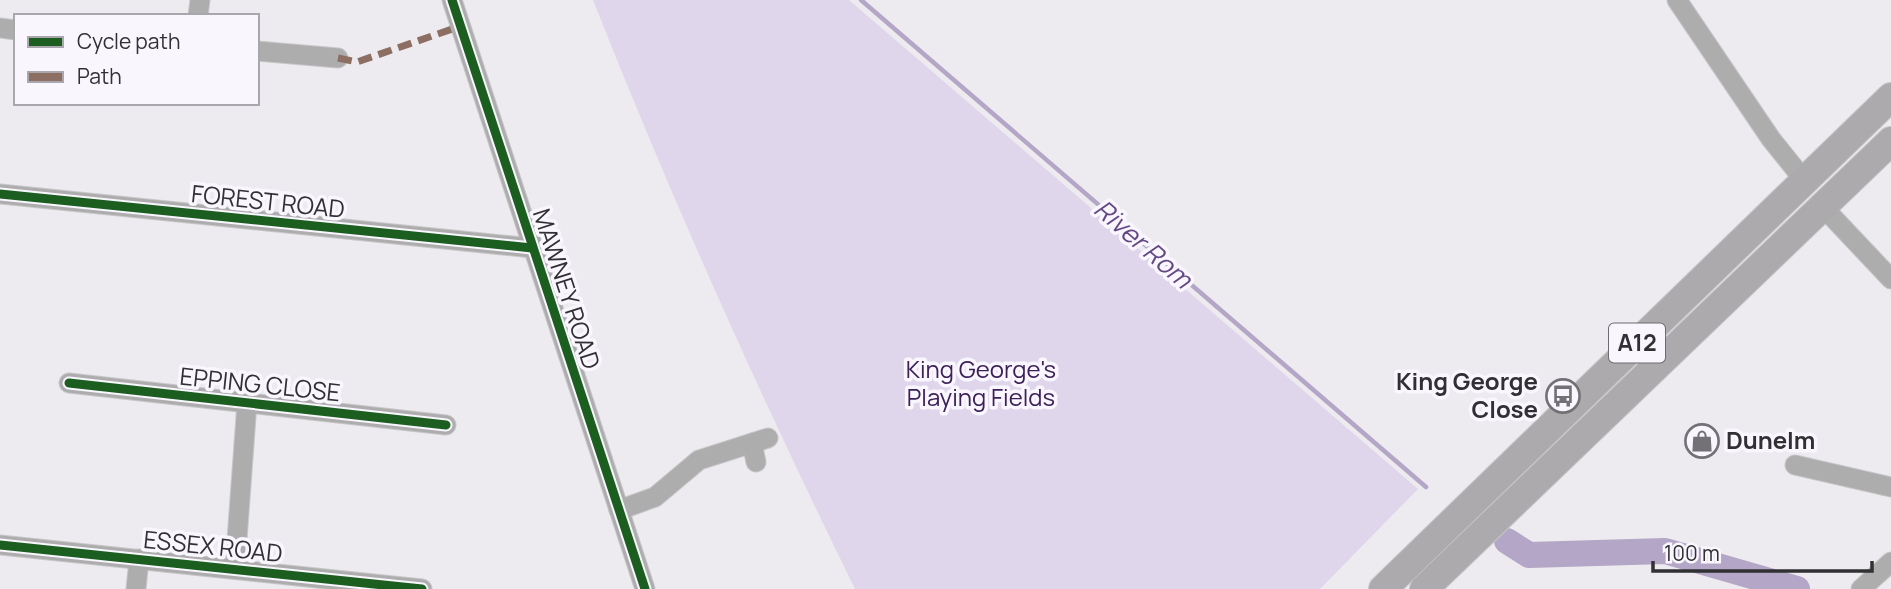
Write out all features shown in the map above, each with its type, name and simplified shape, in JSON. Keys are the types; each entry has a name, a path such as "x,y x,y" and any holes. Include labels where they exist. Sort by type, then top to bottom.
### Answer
{"highway":[{"name":"A12","path":"1383,589 1891,97"},
{"name":"A12","path":"1424,589 1891,141"}],"street":[{"name":"MAWNEY ROAD","path":"452,0 645,589"},
{"path":"1677,0 1771,139 1804,180"},
{"path":"259,51 338,58"},
{"name":"FOREST ROAD","path":"0,194 533,248"},
{"path":"1823,207 1891,279"},
{"name":"EPPING CLOSE","path":"69,383 446,425"},
{"name":"EPPING CLOSE","path":"235,567 247,403"},
{"path":"619,510 655,497 699,460 759,447"},
{"path":"1795,465 1891,487"},
{"name":"ESSEX ROAD","path":"0,545 235,567 422,589"},
{"path":"136,589 139,559"},
{"path":"1861,589 1891,562"}],"green space":[{"name":"King George's Playing Fields","path":"593,0 849,0 1418,489 1320,589 855,589 718,297"}],"waterway":[{"name":"River Rom","path":"861,0 1426,487"},
{"name":"River Rom","path":"1507,541 1529,555 1665,551 1797,589"}],"marked path":[{"path":"338,58 357,62 461,26"}],"cycle path":[{"path":"452,0 645,589"},
{"path":"0,194 532,248"},
{"path":"69,383 446,425"},
{"path":"0,545 422,589"}],"place":[{"name":"King George Close","path":"1563,396"},
{"name":"Dunelm","path":"1702,441"}]}
